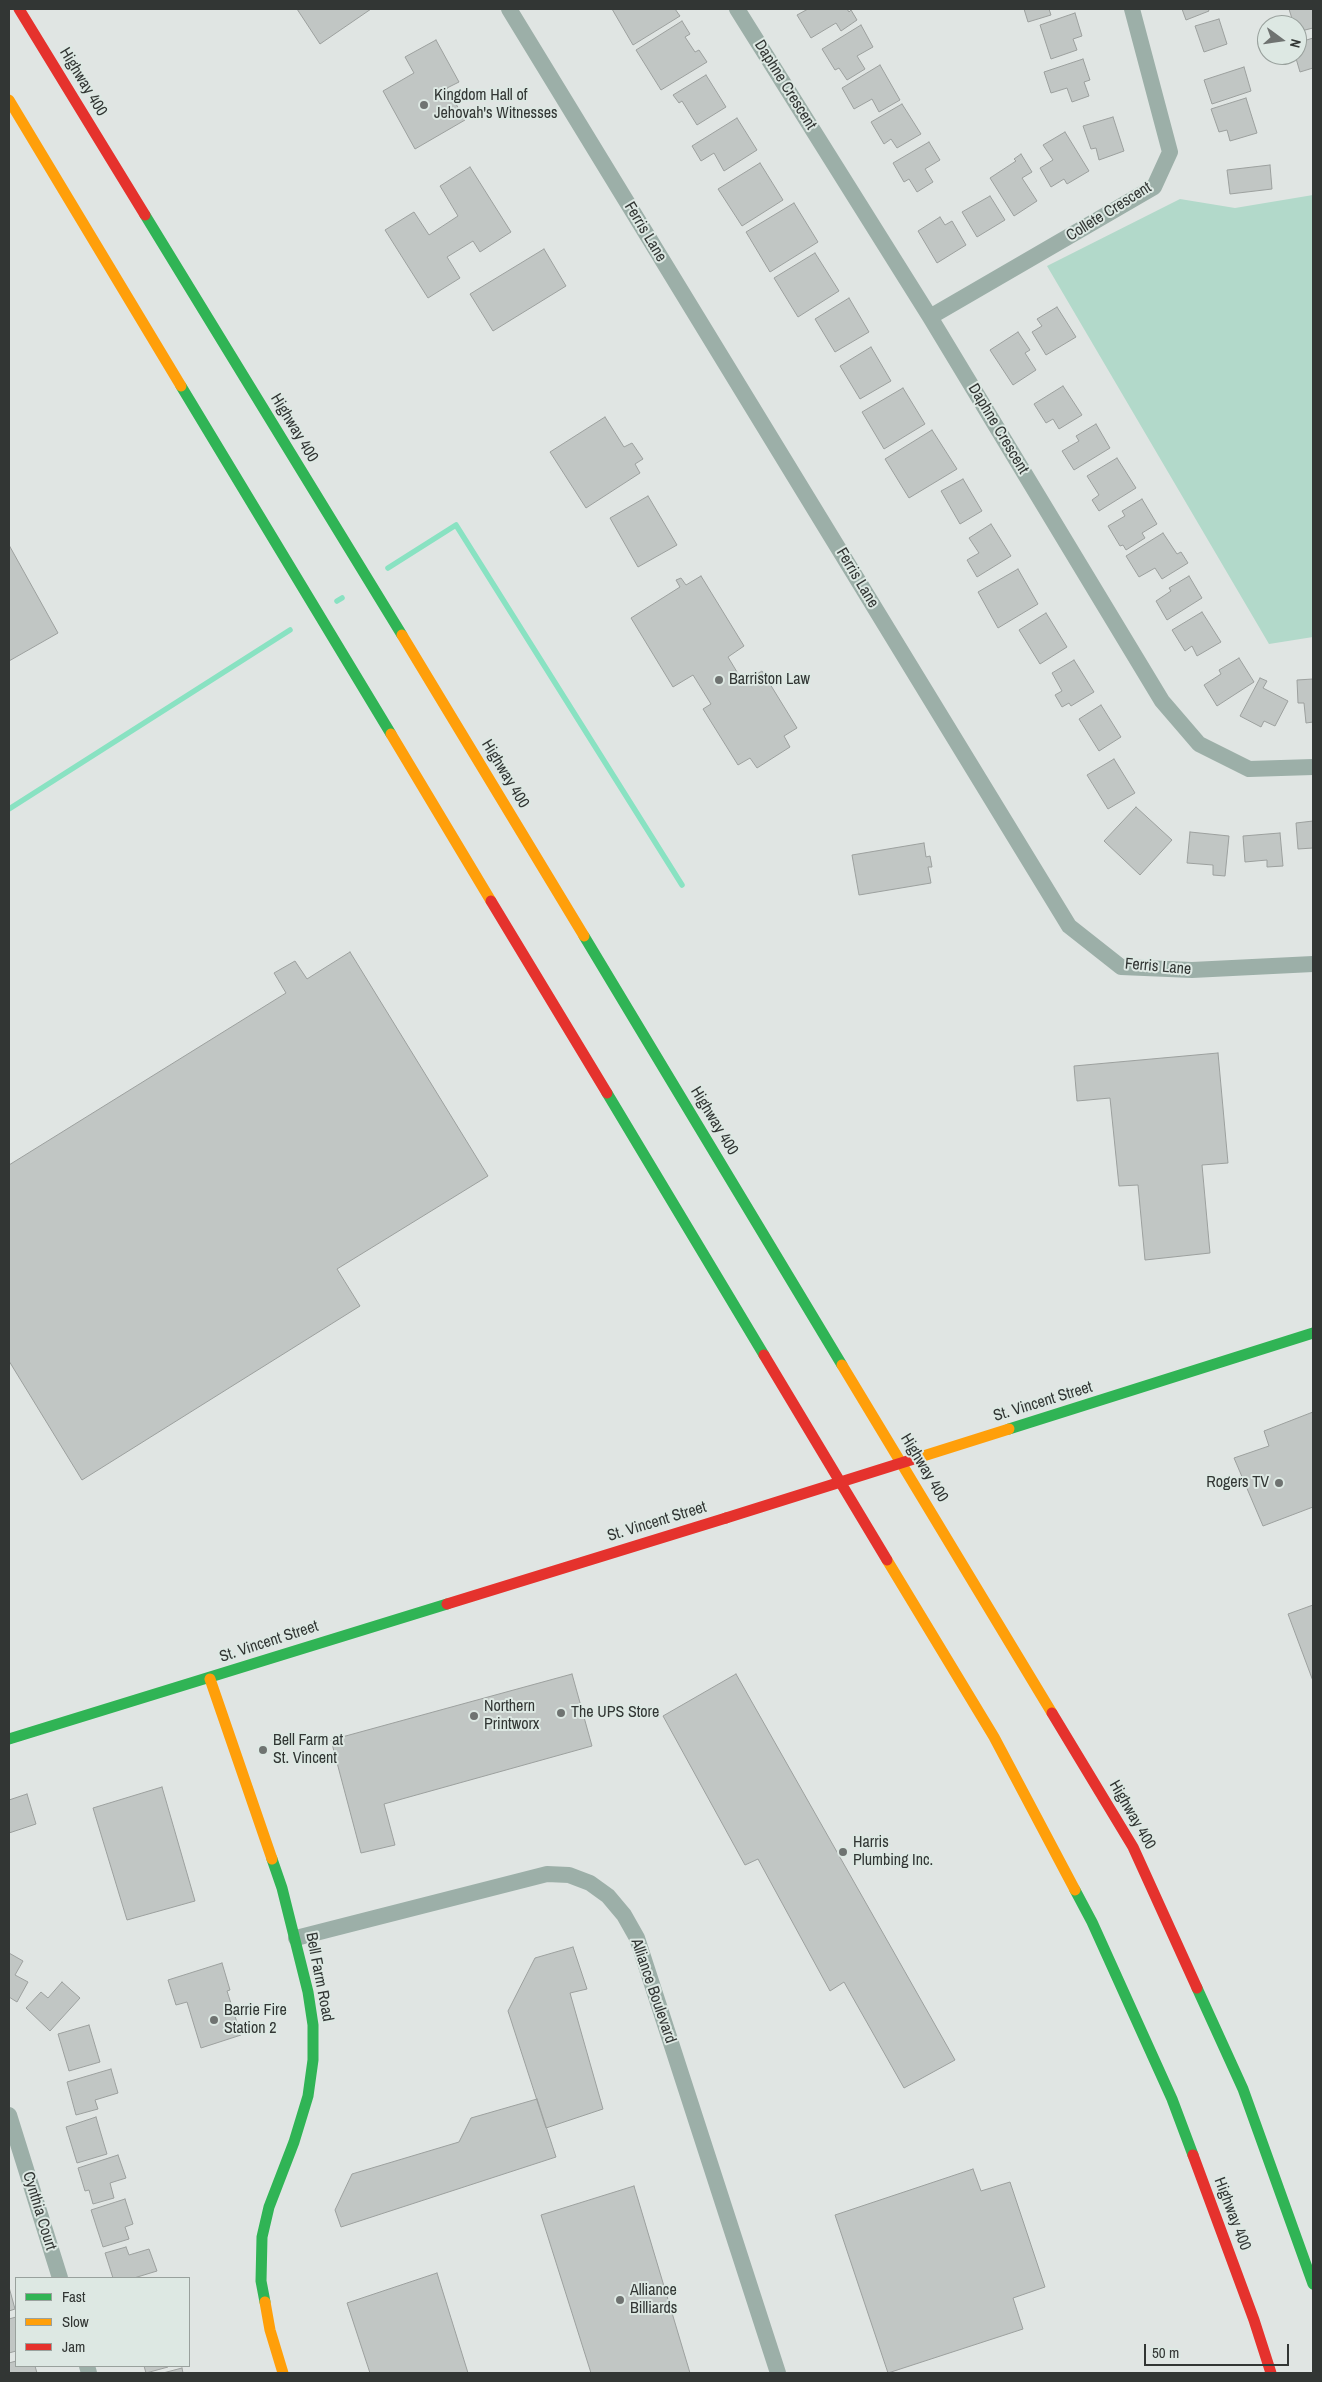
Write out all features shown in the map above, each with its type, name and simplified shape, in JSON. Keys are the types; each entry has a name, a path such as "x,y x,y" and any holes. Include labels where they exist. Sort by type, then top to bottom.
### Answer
{"main road":[{"name":"Highway 400","path":"19,9 480,764 1133,1847 1243,2089 1313,2284"},
{"name":"Highway 400","path":"9,100 994,1737 1092,1922 1172,2099 1254,2320 1270,2373"},
{"name":"St. Vincent Street","path":"9,1739 210,1679 298,1649 726,1518 1313,1334"},
{"name":"Bell Farm Road","path":"210,1679 282,1888 296,1938 313,2025 313,2060 308,2096 294,2142 269,2207 262,2237 261,2281 267,2317 283,2373"}],"street":[{"name":"Ferris Lane","path":"509,9 1069,926 1121,966 1192,970 1313,964"},
{"name":"Daphne Crescent","path":"737,9 930,317 1162,701 1199,744 1249,769 1313,767"},
{"name":"Collete Crescent","path":"930,317 1154,187 1170,152 1132,9"},
{"name":"Alliance Boulevard","path":"296,1938 547,1874 568,1875 590,1883 608,1896 624,1915 637,1938 778,2373"},
{"name":"Cynthia Court","path":"9,2115 60,2277"}],"green space":[{"path":"1313,195 1313,637 1269,644 1047,266 1180,199 1235,208"}],"building":[{"path":"297,9 371,9 320,44"},
{"path":"612,9 675,9 680,16 633,45"},
{"path":"808,9 847,9 849,12 851,10 857,20 841,31 836,23 811,38 797,15"},
{"path":"1024,9 1049,9 1051,15 1028,22"},
{"path":"1182,9 1208,9 1209,11 1186,20"},
{"path":"1289,9 1313,9 1313,28 1307,30 1307,15 1291,15"},
{"path":"1075,13 1082,36 1073,39 1077,50 1051,59 1040,25"},
{"path":"1219,19 1227,44 1204,52 1195,26"},
{"path":"682,21 690,34 685,37 695,52 699,50 707,62 661,90 636,50"},
{"path":"861,25 873,47 857,56 865,69 847,80 839,68 835,70 822,49"},
{"path":"1313,38 1313,68 1300,72 1298,65 1307,65 1307,40"},
{"name":"Kingdom Hall of Jehovah's Witnesses","path":"436,40 459,82 447,88 465,120 415,149 383,91 414,73 405,57"},
{"path":"1083,59 1090,80 1084,82 1089,96 1072,102 1067,88 1051,93 1044,72"},
{"path":"880,65 900,100 879,112 872,99 854,109 842,88"},
{"path":"1244,67 1251,91 1212,104 1204,80"},
{"path":"706,75 726,107 697,125 682,101 679,103 673,95"},
{"path":"1246,98 1257,133 1230,141 1227,130 1219,132 1211,109"},
{"path":"902,104 921,134 897,148 891,139 884,144 871,122"},
{"path":"1113,117 1124,151 1099,160 1096,148 1091,149 1083,126"},
{"path":"737,118 757,150 724,171 714,153 701,161 692,146"},
{"path":"1065,132 1089,171 1067,184 1064,179 1051,187 1040,168 1053,160 1043,145"},
{"path":"929,142 940,160 925,169 933,182 917,192 909,179 904,182 893,163"},
{"path":"1021,154 1032,172 1022,178 1037,201 1014,216 990,178 1016,161 1014,159"},
{"path":"760,163 783,200 742,226 718,189"},
{"path":"1270,165 1272,189 1230,194 1227,170"},
{"path":"470,167 511,232 480,252 473,241 447,257 460,278 428,298 385,230 414,212 429,235 458,216 440,186"},
{"path":"990,196 1005,220 977,237 962,212"},
{"path":"794,203 818,242 770,272 746,232"},
{"path":"940,217 945,225 952,221 966,245 937,263 918,231"},
{"path":"544,249 566,286 493,331 470,294"},
{"path":"815,253 839,291 798,317 774,278"},
{"path":"849,298 869,332 835,352 815,319"},
{"path":"1057,307 1076,337 1046,355 1032,332 1042,326 1037,319"},
{"path":"1018,332 1030,350 1025,353 1036,370 1013,385 990,350"},
{"path":"871,347 891,381 860,399 840,366"},
{"path":"1063,386 1082,415 1059,429 1053,419 1046,423 1034,404"},
{"path":"903,388 925,424 884,449 862,412"},
{"path":"605,417 624,447 632,443 643,459 635,464 640,473 586,508 550,452"},
{"path":"1096,424 1110,448 1074,470 1062,451 1079,441 1076,436"},
{"path":"932,430 957,469 909,498 885,459"},
{"path":"1117,458 1136,488 1099,511 1092,500 1099,495 1087,476"},
{"path":"963,479 982,511 960,524 941,491"},
{"path":"648,496 677,545 638,567 610,518"},
{"path":"1142,499 1157,524 1142,533 1145,538 1126,550 1123,545 1120,546 1108,526 1125,516 1122,511"},
{"path":"991,524 1011,556 977,577 967,560 979,553 969,538"},
{"path":"1163,533 1177,554 1181,552 1188,563 1162,579 1155,568 1139,577 1126,556"},
{"path":"9,545 58,633 9,661"},
{"path":"1018,569 1038,604 998,628 978,592"},
{"path":"701,576 744,646 728,657 743,682 762,671 797,728 784,736 790,747 757,768 750,758 738,765 703,709 711,704 693,675 673,687 631,618 680,587 676,580 681,578 686,585"},
{"path":"1189,576 1202,598 1167,620 1156,601 1171,591 1169,588"},
{"path":"1202,612 1221,642 1197,656 1192,646 1185,651 1172,630"},
{"path":"1046,613 1067,647 1040,664 1019,630"},
{"path":"1239,658 1254,682 1217,706 1204,685 1221,674 1219,670"},
{"path":"1074,660 1094,692 1071,706 1069,703 1062,707 1055,695 1062,691 1052,673"},
{"path":"1260,678 1267,681 1263,688 1288,701 1275,726 1264,721 1261,727 1240,716"},
{"path":"1313,679 1313,722 1306,723 1304,703 1298,703 1297,680"},
{"path":"1101,705 1121,737 1099,751 1079,719"},
{"path":"1114,759 1135,793 1108,809 1087,775"},
{"path":"1136,807 1172,840 1140,875 1104,841"},
{"path":"1313,821 1313,848 1298,849 1296,823"},
{"path":"1190,832 1229,836 1225,876 1213,875 1213,865 1187,863"},
{"path":"1280,833 1283,866 1267,867 1267,860 1245,862 1243,836"},
{"path":"924,843 926,857 930,856 932,867 928,867 931,883 859,895 852,855"},
{"path":"350,952 488,1176 337,1269 360,1306 82,1480 9,1361 9,1165 286,993 274,973 295,961 307,979"},
{"path":"1218,1053 1228,1163 1202,1165 1210,1253 1145,1260 1138,1185 1119,1186 1110,1098 1077,1101 1074,1066"},
{"name":"Rogers TV","path":"1313,1412 1313,1507 1263,1526 1234,1458 1269,1446 1264,1431"},
{"path":"1313,1605 1313,1681 1288,1614"},
{"path":"572,1674 592,1746 384,1804 395,1845 361,1853 331,1740"},
{"path":"736,1674 955,2060 904,2088 844,1982 830,1991 758,1859 745,1865 663,1716"},
{"path":"162,1787 195,1901 127,1920 93,1808"},
{"path":"27,1794 36,1824 9,1833 9,1800"},
{"path":"573,1947 587,1989 570,1993 603,2109 546,2128 508,2011 535,1958"},
{"path":"9,1953 23,1961 15,1975 28,1982 17,2002 9,1997"},
{"name":"Barrie Fire Station 2","path":"222,1963 230,1990 227,1991 241,2035 201,2048 187,2002 176,2005 168,1980"},
{"path":"62,1982 80,1998 50,2031 26,2008 41,1992 48,1998"},
{"path":"89,2025 100,2062 69,2071 58,2034"},
{"path":"111,2069 118,2093 95,2100 98,2109 76,2115 67,2082"},
{"path":"537,2099 556,2157 341,2227 335,2210 352,2174 459,2142 471,2118"},
{"path":"96,2117 107,2154 77,2163 66,2127"},
{"path":"118,2155 126,2178 110,2183 114,2198 93,2204 89,2190 85,2191 78,2168"},
{"path":"973,2169 981,2191 1010,2182 1045,2287 1013,2298 1023,2329 888,2373 835,2215"},
{"path":"634,2186 690,2373 591,2373 541,2215"},
{"path":"125,2199 133,2224 125,2227 129,2239 103,2247 91,2210"},
{"path":"126,2247 129,2255 149,2249 157,2271 137,2277 113,2277 105,2253"},
{"path":"437,2273 468,2373 370,2373 347,2303"},
{"path":"9,2287 15,2309 9,2311"},
{"path":"15,2317 15,2351 9,2353 9,2319"},
{"path":"15,2361 15,2367 35,2367 37,2373 9,2373 9,2363"},
{"path":"144,2367 168,2367 146,2373"},
{"path":"182,2368 183,2373 163,2373"}],"waterway":[{"path":"388,568 456,525 682,885"},
{"path":"337,601 342,598"},
{"path":"9,809 290,630"}],"traffic: fast":[{"path":"145,215 402,635"},
{"path":"181,386 391,734"},
{"path":"584,936 842,1365"},
{"path":"607,1093 764,1355"},
{"path":"1009,1429 1313,1333"},
{"path":"9,1739 447,1604"},
{"path":"265,2302 261,2281 262,2237 269,2207 294,2142 308,2096 313,2060 313,2025 308,1992 282,1888 272,1859"},
{"path":"1075,1890 1092,1922 1172,2099 1193,2155"},
{"path":"1197,1988 1243,2089 1313,2284"}],"traffic: slow":[{"path":"9,100 181,386"},
{"path":"402,635 584,936"},
{"path":"391,734 491,901"},
{"path":"842,1365 1052,1713"},
{"path":"917,1458 1009,1429"},
{"path":"887,1560 994,1737 1075,1890"},
{"path":"210,1679 272,1859"},
{"path":"265,2302 270,2330 283,2373"}],"traffic: jam":[{"path":"19,9 145,215"},
{"path":"491,901 607,1093"},
{"path":"764,1355 887,1560"},
{"path":"726,1518 917,1458"},
{"path":"447,1604 726,1518"},
{"path":"1052,1713 1133,1847 1197,1988"},
{"path":"1193,2155 1254,2320 1271,2373"}],"place":[{"name":"Kingdom Hall of Jehovah's Witnesses","path":"424,105"},
{"name":"Barriston Law","path":"719,680"},
{"name":"Rogers TV","path":"1279,1483"},
{"name":"The UPS Store","path":"561,1713"},
{"name":"Northern Printworx","path":"474,1716"},
{"name":"Bell Farm at St. Vincent","path":"263,1750"},
{"name":"Harris Plumbing Inc.","path":"843,1852"},
{"name":"Barrie Fire Station 2","path":"214,2020"},
{"name":"Alliance Billiards","path":"620,2300"}]}
